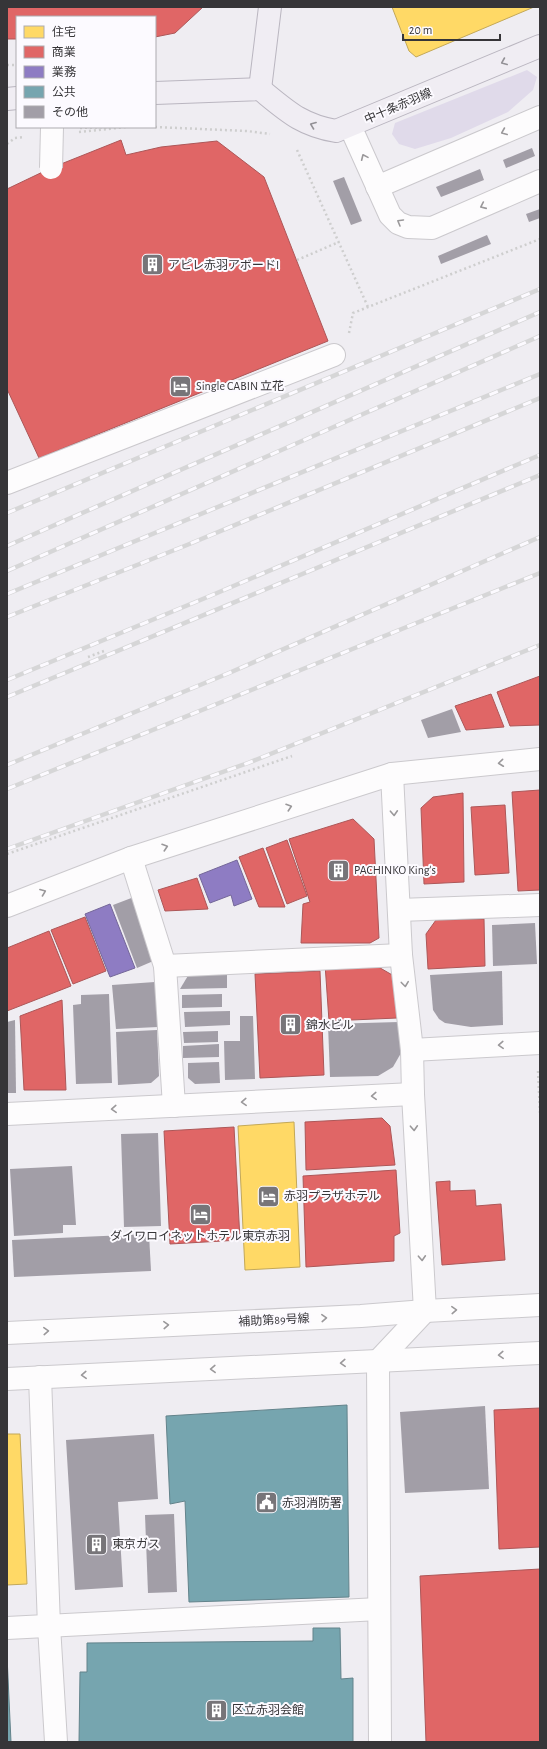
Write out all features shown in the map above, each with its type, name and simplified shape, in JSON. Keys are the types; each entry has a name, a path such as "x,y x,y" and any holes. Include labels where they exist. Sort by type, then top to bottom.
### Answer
{"main road":[{"path":"156,93 260,90 270,7"},
{"name":"中十条赤羽線","path":"260,90 293,116 319,128 336,131 540,46"}],"street":[{"path":"377,187 540,117"},
{"path":"350,126 390,215 398,222 408,227 432,228 540,181"},
{"path":"51,168 52,128"},
{"path":"7,483 334,355"},
{"path":"7,906 131,858 392,774 540,759"},
{"path":"380,1742 378,1361 425,1311 412,1094 412,1050 401,955 392,774"},
{"path":"131,858 164,966 174,1106"},
{"path":"399,910 540,905"},
{"path":"164,966 401,955"},
{"path":"412,1050 538,1043"},
{"path":"7,1114 412,1094"},
{"name":"補助第89号線","path":"7,1333 361,1316 540,1305"},
{"path":"7,1379 540,1353"},
{"path":"40,1377 49,1626 56,1742"},
{"path":"7,1628 379,1609"}],"path":[{"path":"156,127 247,131 276,135"},
{"path":"294,144 368,307"},
{"path":"353,313 540,239"},
{"path":"298,260 339,242"},
{"path":"88,657 104,651"},
{"path":"7,854 292,756"},
{"path":"538,1043 540,1114"}],"shaded area":[{"path":"527,70 537,77 533,90 508,112 451,138 415,149 399,144 392,134 395,123"}],"building: 住宅":[{"path":"392,7 534,7 416,57 409,51"},
{"name":"赤羽プラザホテル","path":"294,1122 300,1267 245,1270 238,1126"},
{"path":"7,1434 20,1434 27,1584 7,1585"}],"building: 商業":[{"path":"7,7 203,7 175,33 156,37 156,16 16,16 16,39 7,39"},
{"name":"アピレ赤羽アボードI","path":"121,140 126,155 161,147 217,141 264,177 328,341 39,458 7,389 7,189 51,168"},
{"path":"540,676 540,725 510,726 497,692"},
{"path":"491,694 504,727 466,730 455,706"},
{"path":"540,790 540,890 518,891 512,792"},
{"path":"463,793 464,882 424,884 421,808 433,797"},
{"path":"505,805 509,873 475,875 471,807"},
{"name":"PACHINKO King's","path":"353,819 374,839 379,938 370,943 301,943 303,904 310,902 289,839"},
{"path":"287,840 307,896 287,904 266,848"},
{"path":"263,848 285,907 259,907 239,857"},
{"path":"197,878 208,909 165,911 158,890"},
{"path":"85,917 106,971 73,984 51,930"},
{"path":"484,919 485,966 428,969 426,934 436,920"},
{"path":"49,931 71,986 7,1011 7,948"},
{"path":"325,964 375,965 394,976 397,1018 329,1021"},
{"name":"錦水ビル","path":"320,971 324,1075 260,1078 255,974"},
{"path":"62,1000 66,1090 24,1090 20,1016"},
{"path":"382,1118 390,1126 395,1165 306,1170 305,1122"},
{"path":"234,1127 240,1240 170,1244 164,1131"},
{"path":"396,1170 400,1233 394,1236 394,1261 306,1267 303,1176"},
{"path":"450,1181 450,1191 475,1190 476,1206 501,1204 505,1260 442,1265 436,1182"},
{"path":"540,1408 540,1547 499,1549 494,1410"},
{"path":"540,1569 540,1742 426,1742 420,1576"}],"building: 業務":[{"path":"237,860 252,899 234,906 231,895 210,903 199,875"},
{"path":"110,904 135,968 110,977 85,914"}],"building: 公共":[{"name":"赤羽消防署","path":"347,1405 349,1597 189,1602 185,1501 170,1504 166,1416"},
{"name":"区立赤羽会館","path":"313,1628 340,1628 341,1679 353,1678 353,1742 79,1742 80,1672 87,1672 87,1643 313,1641"},
{"path":"7,1656 11,1742 7,1742"}],"building: その他":[{"path":"532,148 535,156 506,168 503,160"},
{"path":"480,169 484,180 441,197 436,187"},
{"path":"344,177 362,221 351,225 333,181"},
{"path":"540,209 540,218 529,222 526,214"},
{"path":"487,235 491,244 441,264 438,256"},
{"path":"452,709 461,732 428,738 421,720"},
{"path":"134,897 158,959 137,968 113,905"},
{"path":"535,923 537,964 493,966 492,925"},
{"path":"502,971 503,1025 471,1027 445,1023 439,1019 433,1010 430,975"},
{"path":"227,972 227,988 180,989 189,974"},
{"path":"155,982 158,1027 116,1029 112,985"},
{"path":"109,994 112,1083 76,1084 73,1005 81,1004 81,995"},
{"path":"222,994 222,1007 182,1008 182,995"},
{"path":"230,1011 230,1025 185,1027 184,1012"},
{"path":"240,1016 253,1016 255,1079 225,1080 224,1041 240,1041"},
{"path":"15,1020 16,1093 7,1093 7,1022"},
{"path":"399,1022 401,1053 393,1067 378,1076 330,1077 328,1024"},
{"path":"157,1030 159,1076 151,1083 118,1085 116,1032"},
{"path":"218,1031 218,1042 184,1043 183,1032"},
{"path":"219,1044 219,1057 183,1058 183,1046"},
{"path":"219,1062 220,1083 195,1084 188,1078 188,1063"},
{"path":"158,1133 161,1226 124,1227 121,1134"},
{"path":"72,1166 76,1225 63,1225 63,1233 14,1236 10,1169"},
{"path":"149,1234 151,1271 14,1277 12,1240"},
{"path":"485,1406 489,1489 405,1493 400,1412"},
{"name":"東京ガス","path":"154,1434 158,1499 118,1502 123,1587 75,1590 66,1440"},
{"path":"174,1514 177,1592 148,1593 145,1515"}],"railway":[{"path":"7,513 540,289"},
{"path":"7,546 540,312"},
{"path":"7,571 540,336"},
{"path":"7,594 540,374"},
{"path":"7,617 187,545 540,398"},
{"path":"7,680 210,596 540,455"},
{"path":"7,697 540,475"},
{"path":"7,765 229,673 540,537"},
{"path":"7,789 540,573"},
{"path":"7,849 248,763 540,645"}],"place":[{"name":"アピレ赤羽アボードI","path":"153,265"},
{"name":"Single CABIN 立花","path":"181,386"},
{"name":"PACHINKO King's","path":"338,870"},
{"name":"錦水ビル","path":"290,1025"},
{"name":"赤羽プラザホテル","path":"269,1196"},
{"name":"ダイワロイネットホテル東京赤羽","path":"200,1215"},
{"name":"赤羽消防署","path":"267,1503"},
{"name":"東京ガス","path":"96,1544"},
{"name":"区立赤羽会館","path":"217,1710"}]}
